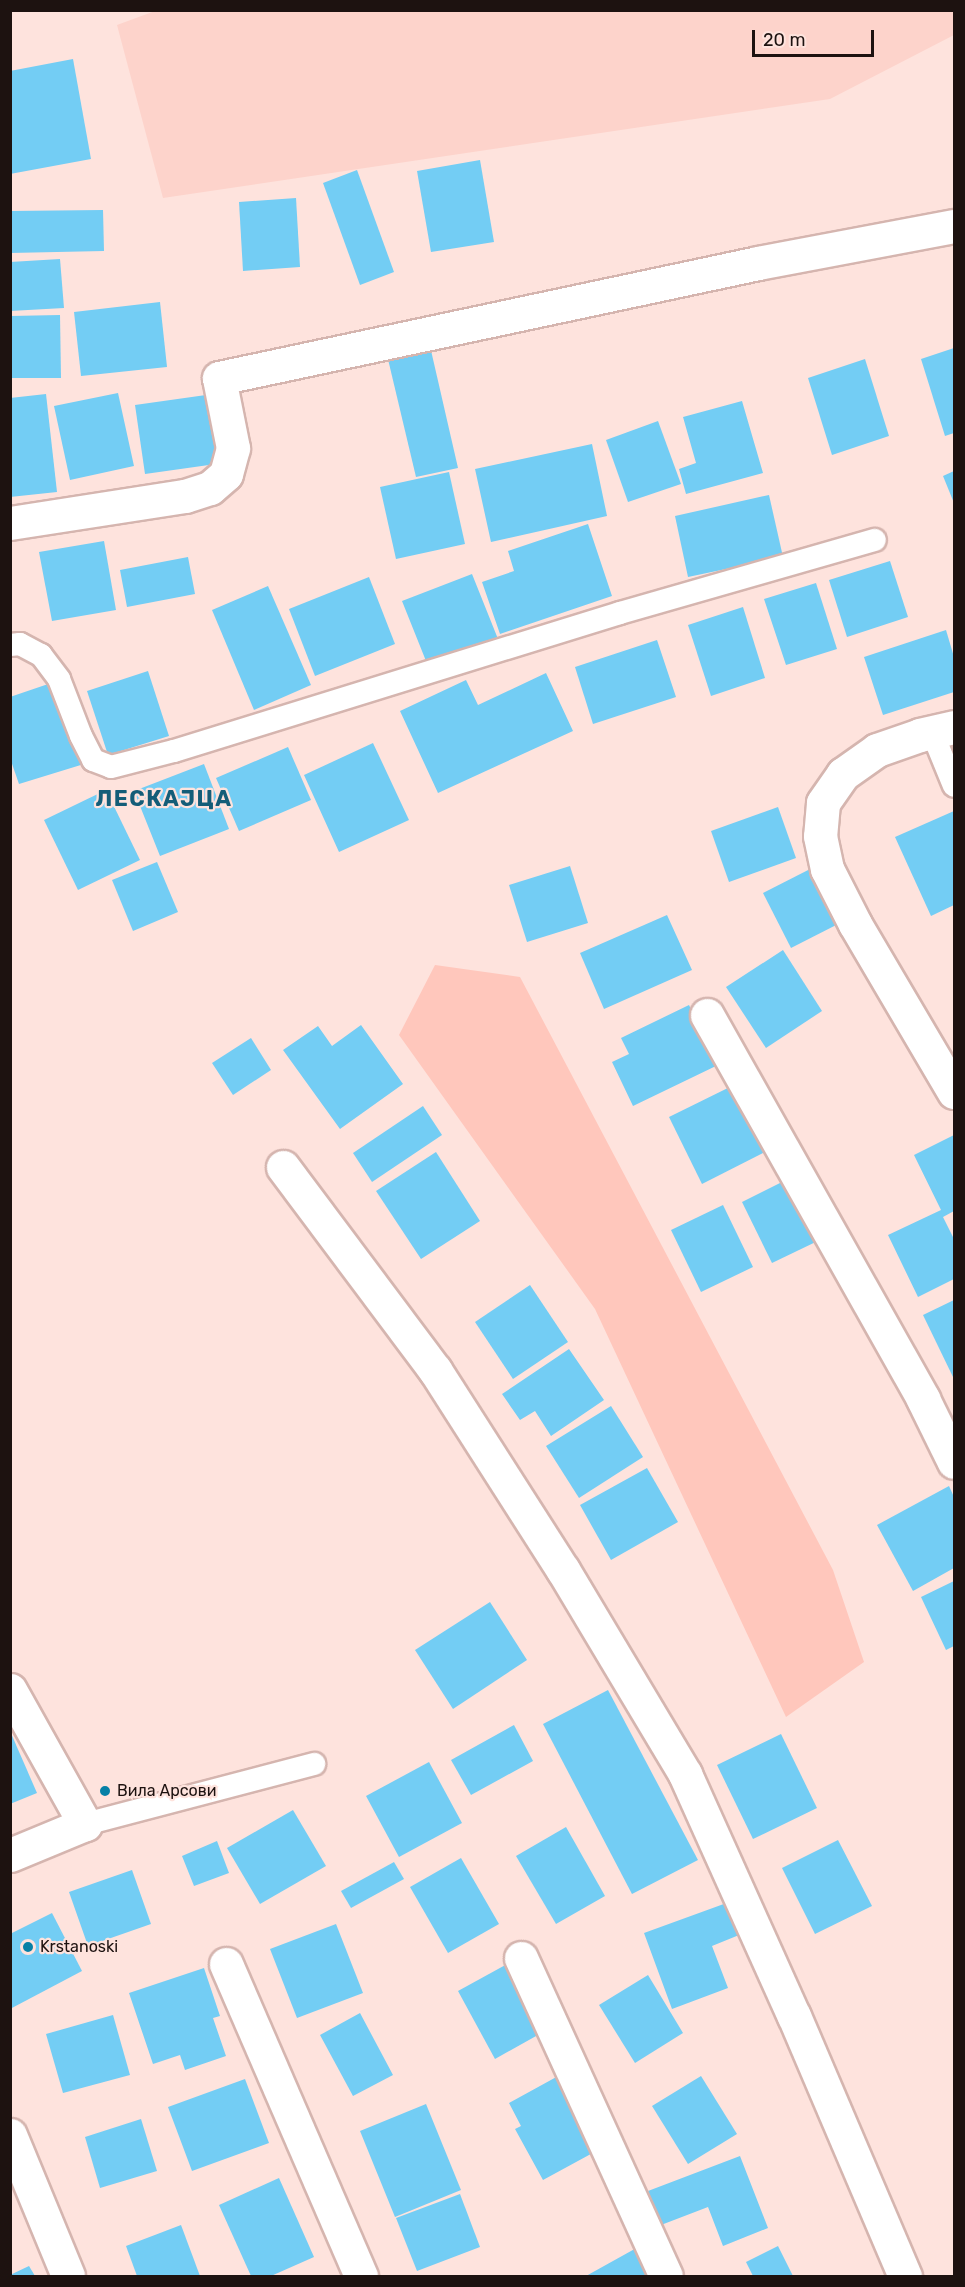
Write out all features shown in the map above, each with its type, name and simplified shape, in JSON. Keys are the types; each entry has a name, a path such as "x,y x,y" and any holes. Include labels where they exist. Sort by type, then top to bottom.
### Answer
{"street":[{"path":"10,523 185,496 210,488 226,474 232,448 219,378 758,263 954,226"},
{"path":"943,730 877,750 843,774 823,803 820,836 827,869 855,924 954,1092"},
{"path":"707,1015 923,1399 954,1462"},
{"path":"283,1167 435,1370 564,1570 685,1774 794,2016 905,2277"},
{"path":"10,1690 85,1824 10,1855"},
{"path":"521,1958 666,2277"},
{"path":"226,1964 361,2277"},
{"path":"10,2134 68,2277"}],"lane":[{"path":"10,645 20,644 42,655 59,679 93,760 111,767 174,752 620,613 875,540"},
{"path":"943,730 954,786"},
{"path":"85,1824 314,1764"}],"shaded area":[{"path":"954,10 954,35 830,99 163,198 117,25 155,11"},
{"path":"435,965 520,977 833,1570 864,1662 786,1717 595,1309 399,1035"}],"building":[{"path":"73,59 91,159 10,174 10,71"},
{"path":"480,160 494,242 431,252 417,171"},
{"path":"357,170 394,272 360,285 323,183"},
{"path":"296,198 300,267 243,271 239,202"},
{"path":"103,210 104,251 10,253 10,211"},
{"path":"60,259 64,308 10,311 10,262"},
{"path":"160,302 167,367 81,376 74,312"},
{"path":"60,315 61,378 10,378 10,316"},
{"path":"430,346 458,468 416,477 387,355"},
{"path":"954,348 954,433 945,436 921,359"},
{"path":"865,359 889,436 832,455 808,378"},
{"path":"118,393 134,466 70,480 54,406"},
{"path":"46,394 57,492 10,497 10,398"},
{"path":"213,394 223,463 145,474 135,405"},
{"path":"742,401 763,473 686,494 679,469 696,463 683,417"},
{"path":"658,421 681,484 628,502 606,440"},
{"path":"592,444 607,516 491,542 475,469"},
{"path":"954,471 954,503 943,476"},
{"path":"449,472 465,544 396,559 380,487"},
{"path":"769,495 783,557 688,577 675,516"},
{"path":"588,524 612,596 500,634 482,582 514,571 508,551"},
{"path":"104,541 116,610 52,621 39,552"},
{"path":"188,557 195,594 127,607 120,570"},
{"path":"890,561 908,617 847,637 829,580"},
{"path":"472,574 498,639 428,666 402,601"},
{"path":"369,577 395,644 315,676 289,609"},
{"path":"816,583 837,649 786,665 764,599"},
{"path":"268,586 311,685 254,710 212,610"},
{"path":"743,607 765,678 711,696 688,625"},
{"path":"946,630 954,657 954,692 883,715 864,657"},
{"path":"657,640 676,697 593,724 575,667"},
{"path":"148,671 169,736 108,755 87,691"},
{"path":"546,673 573,731 438,793 400,711 466,680 478,705"},
{"path":"57,681 84,764 19,784 10,758 10,697"},
{"path":"373,743 409,820 339,852 304,775"},
{"path":"288,747 311,800 239,831 216,778"},
{"path":"204,764 229,829 160,856 134,791"},
{"path":"106,790 140,860 78,890 44,820"},
{"path":"778,807 796,858 729,882 711,831"},
{"path":"954,811 954,905 931,916 895,837"},
{"path":"157,862 178,912 133,931 112,880"},
{"path":"570,866 588,923 527,942 509,885"},
{"path":"816,866 844,921 791,948 763,893"},
{"path":"667,915 692,970 604,1009 580,953"},
{"path":"783,950 822,1011 766,1048 726,987"},
{"path":"689,1005 718,1065 633,1106 612,1062 629,1054 621,1038"},
{"path":"361,1025 403,1084 340,1129 283,1050 318,1026 332,1046"},
{"path":"251,1038 271,1070 233,1095 212,1063"},
{"path":"738,1083 771,1149 702,1184 669,1117"},
{"path":"423,1106 442,1135 372,1182 353,1153"},
{"path":"954,1135 954,1211 943,1217 954,1239 954,1279 918,1297 888,1235 941,1210 914,1155"},
{"path":"436,1152 480,1221 421,1259 376,1191"},
{"path":"794,1176 824,1238 772,1263 742,1202"},
{"path":"723,1205 753,1267 701,1292 671,1230"},
{"path":"530,1285 568,1342 513,1379 475,1322"},
{"path":"954,1300 954,1376 953,1377 923,1315"},
{"path":"569,1349 604,1400 551,1436 535,1411 520,1420 502,1394"},
{"path":"611,1406 643,1457 579,1498 546,1446"},
{"path":"647,1468 678,1522 611,1560 580,1505"},
{"path":"949,1486 954,1497 954,1568 913,1591 877,1525"},
{"path":"954,1581 954,1646 946,1650 921,1597"},
{"path":"490,1602 527,1660 453,1709 415,1650"},
{"path":"608,1690 698,1860 632,1894 543,1724"},
{"path":"514,1725 533,1761 471,1795 451,1760"},
{"path":"10,1731 37,1793 10,1804"},
{"path":"781,1734 817,1808 753,1839 717,1765"},
{"path":"429,1762 462,1823 399,1857 366,1796"},
{"path":"293,1810 326,1866 260,1904 227,1848"},
{"path":"566,1827 605,1896 556,1924 516,1856"},
{"path":"838,1840 872,1906 815,1934 782,1868"},
{"path":"217,1841 229,1873 194,1886 182,1856"},
{"path":"461,1858 499,1924 448,1953 410,1887"},
{"path":"394,1862 404,1879 351,1908 341,1891"},
{"path":"132,1870 151,1924 88,1946 69,1892"},
{"path":"732,1901 744,1933 712,1946 728,1988 672,2009 644,1933"},
{"path":"52,1913 82,1971 10,2009 10,1934"},
{"path":"336,1924 363,1993 297,2018 270,1949"},
{"path":"509,1963 545,2031 495,2059 458,1991"},
{"path":"204,1968 220,2016 213,2018 226,2056 185,2070 180,2055 153,2064 129,1993"},
{"path":"648,1975 683,2033 635,2063 599,2005"},
{"path":"360,2013 393,2075 353,2096 320,2035"},
{"path":"113,2015 130,2075 63,2093 46,2034"},
{"path":"560,2075 600,2149 543,2180 515,2129 521,2126 509,2103"},
{"path":"701,2076 737,2134 688,2164 652,2106"},
{"path":"245,2079 269,2143 192,2171 168,2107"},
{"path":"426,2104 461,2190 395,2217 360,2131"},
{"path":"141,2119 157,2171 100,2188 85,2137"},
{"path":"740,2156 768,2228 723,2246 708,2207 661,2225 648,2191"},
{"path":"279,2178 314,2257 271,2276 251,2276 219,2205"},
{"path":"460,2194 480,2247 417,2271 396,2218"},
{"path":"181,2225 200,2276 137,2276 126,2246"},
{"path":"640,2246 657,2276 586,2276"},
{"path":"778,2246 793,2276 753,2276 746,2262"},
{"path":"29,2266 35,2276 10,2276 10,2275"}],"place":[{"name":"Вила Арсови","path":"105,1791"},
{"name":"Krstanoski","path":"28,1947"}],"district":[{"name":"ЛЕСКАЈЦА","path":"164,799"}]}
